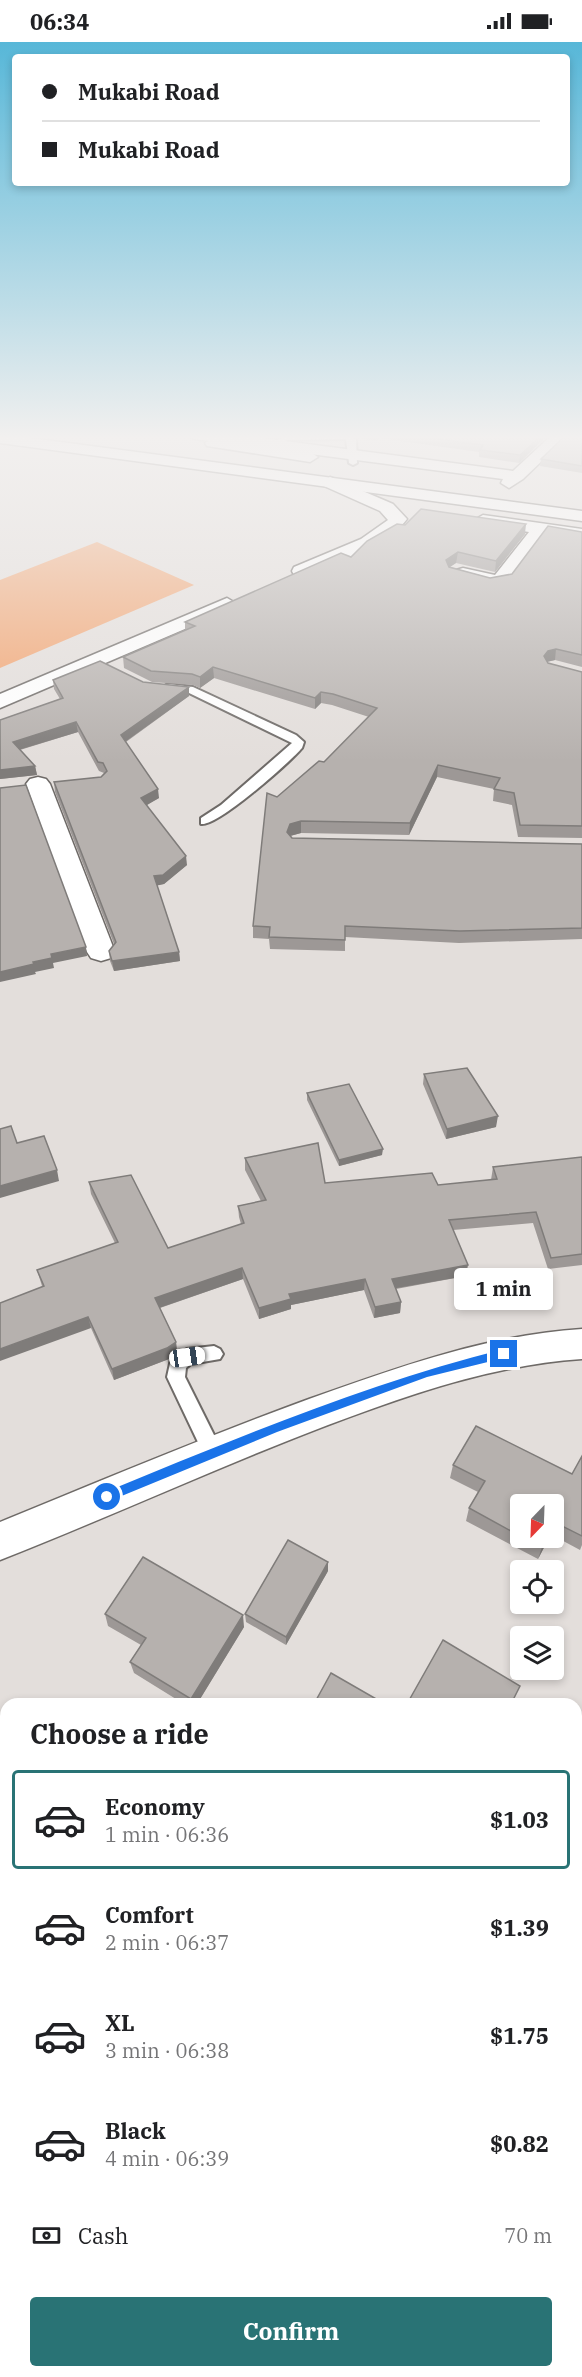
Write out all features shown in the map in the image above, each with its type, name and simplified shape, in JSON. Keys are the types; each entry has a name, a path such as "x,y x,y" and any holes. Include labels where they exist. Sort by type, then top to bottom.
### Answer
{"main road":[{"path":"283,579 365,543"},
{"path":"456,571 489,580 502,579 530,543"},
{"path":"0,702 102,664 243,597"},
{"path":"39,784 101,952"},
{"path":"0,1540 213,1453 427,1373 504,1354 582,1344"}],"lane":[{"path":"158,688 189,689 292,737 298,742 296,748 225,808 205,821"},
{"path":"213,1453 177,1377 177,1364 187,1357 214,1354"}],"shaded area":[{"path":"99,543 194,585 0,668 0,580"}],"building":[{"path":"365,543 511,543 496,561 458,552 446,560 449,567 490,578 512,574 535,543 582,543 582,655 556,649 548,651 544,656 548,663 582,672 582,826 520,825 514,793 494,789 500,778 438,765 410,823 301,821 290,824 287,832 292,838 582,844 582,928 460,931 345,926 345,940 269,937 270,927 253,926 267,793 277,797 319,761 324,762 377,708 321,692 315,698 213,667 200,677 192,674 151,671 123,657 195,626 185,622 341,553 351,557"},
{"path":"100,661 143,682 189,687 121,735 158,789 141,798 186,856 163,875 154,876 179,952 112,961 109,951 116,942 54,782 101,777 107,771 103,763 98,762 76,722 13,742 35,766 0,770 0,720 63,698 53,680"},
{"path":"26,785 86,947 51,954 52,958 0,972 0,788"},
{"path":"467,1068 498,1116 447,1129 424,1074"},
{"path":"349,1084 383,1149 339,1160 307,1093"},
{"path":"11,1126 17,1143 44,1136 57,1170 0,1186 0,1129"},
{"path":"318,1143 325,1183 432,1173 438,1185 497,1179 493,1167 582,1157 582,1254 551,1258 536,1212 449,1220 468,1265 392,1279 401,1302 375,1307 365,1279 289,1294 291,1299 259,1308 242,1268 155,1298 176,1342 167,1348 112,1369 88,1317 0,1349 0,1303 44,1286 37,1270 118,1242 89,1182 131,1175 168,1248 244,1223 238,1206 266,1200 245,1158"},
{"path":"476,1426 572,1474 582,1456 582,1536 564,1527 564,1494 510,1494 510,1531 469,1508 485,1481 453,1465"},
{"path":"288,1540 328,1562 286,1637 245,1614"},
{"path":"143,1557 243,1615 192,1698 189,1698 130,1662 146,1638 105,1614"},
{"path":"443,1640 520,1686 514,1698 410,1698"},
{"path":"331,1673 375,1698 317,1698"}],"route":[{"path":"107,1497 273,1429 427,1373 504,1354"}]}
